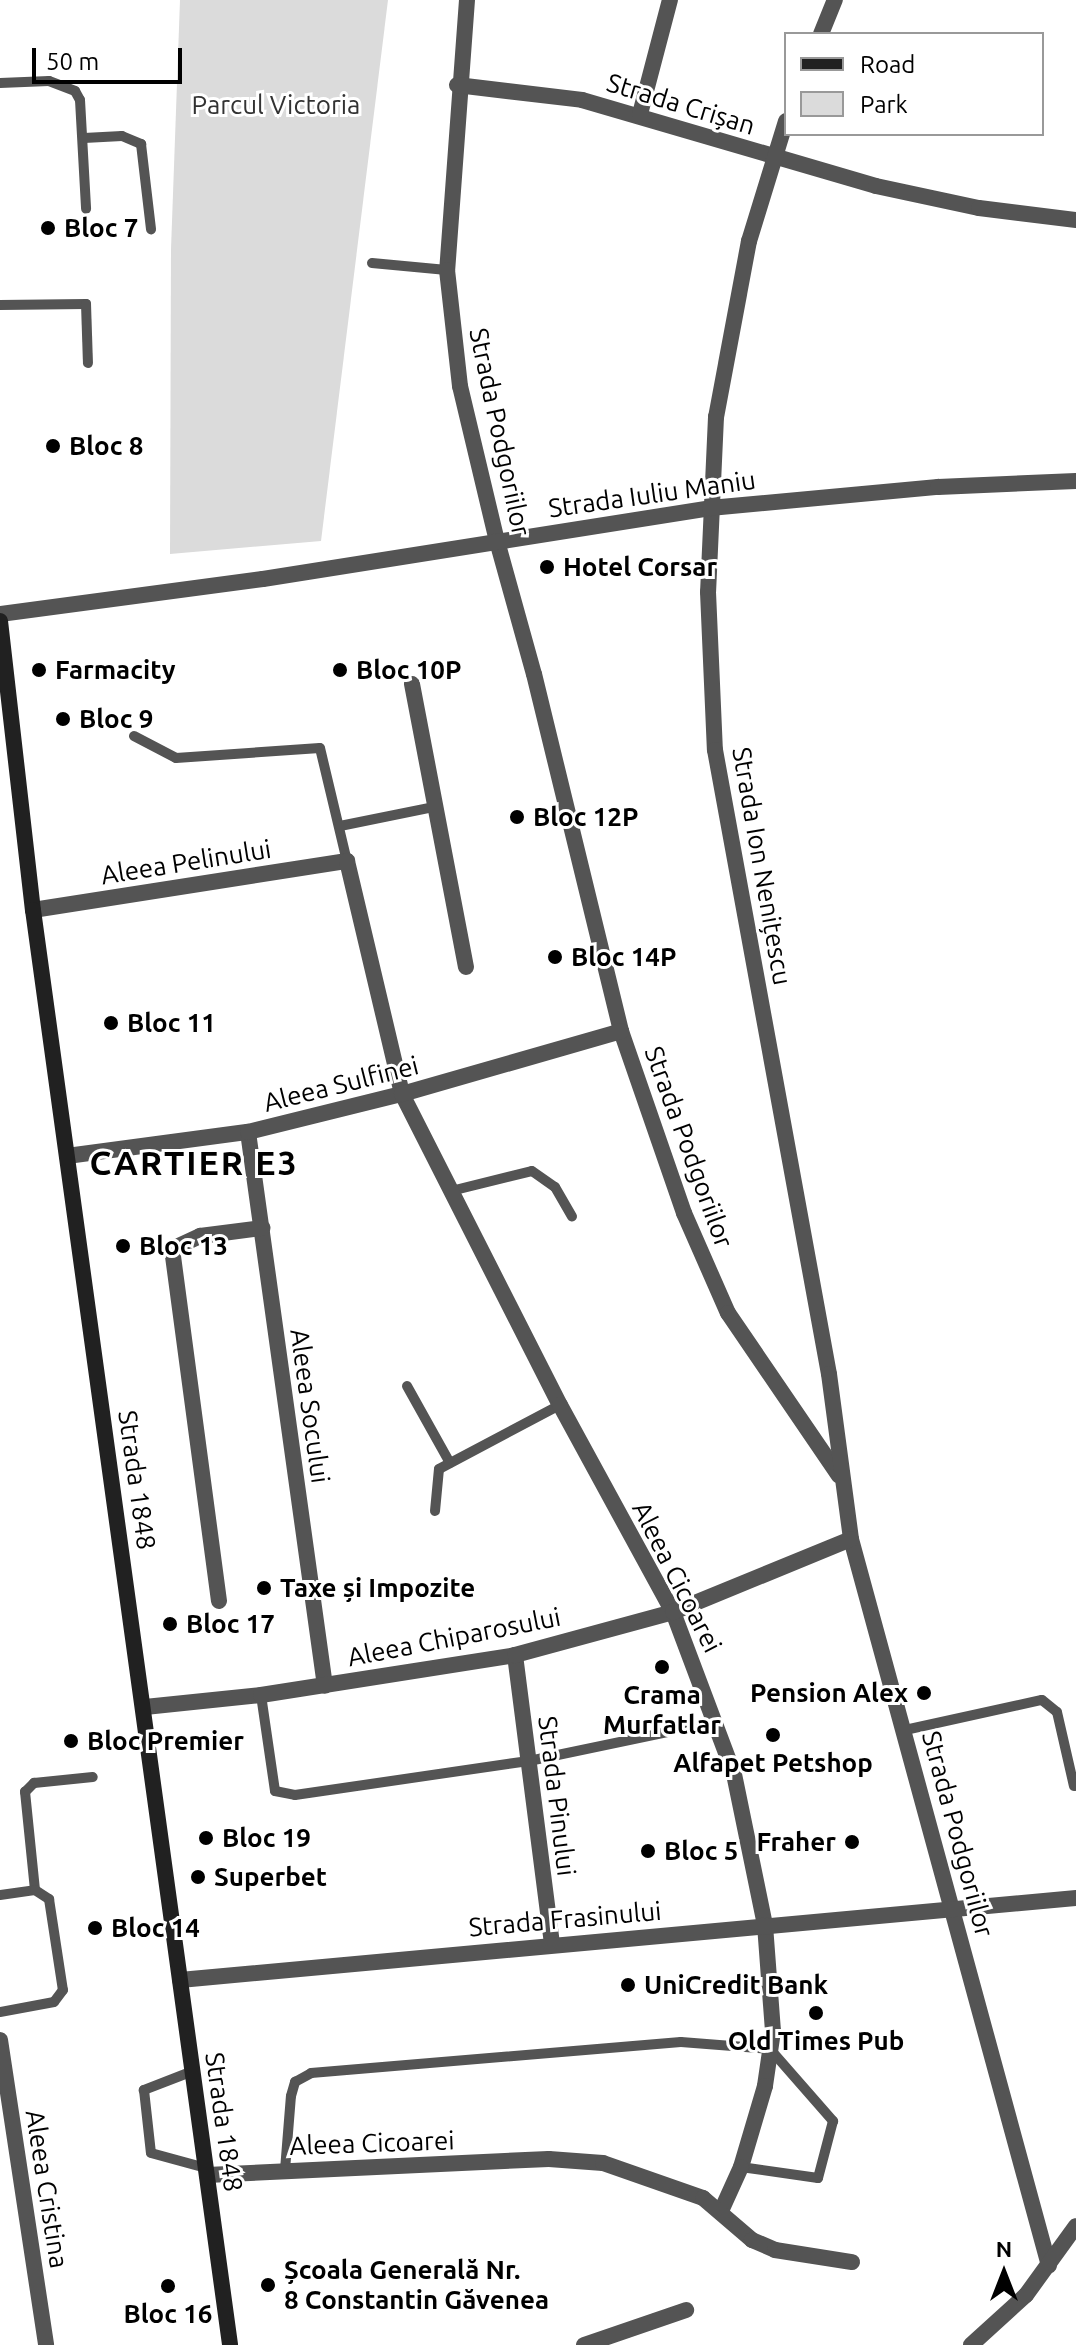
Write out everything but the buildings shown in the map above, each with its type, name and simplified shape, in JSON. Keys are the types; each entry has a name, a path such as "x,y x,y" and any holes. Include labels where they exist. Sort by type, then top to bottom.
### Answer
{"main road":[{"name":"Strada 1848","path":"0,621 33,910 145,1707 230,2345"}],"street":[{"name":"Strada Podgoriilor","path":"467,0 457,85 447,270 460,386 497,541 538,688 621,1031 684,1213 728,1313 840,1477 851,1539 954,1908 1049,2266"},
{"path":"640,114 670,0"},
{"path":"822,32 835,0"},
{"name":"Strada Crișan","path":"457,85 549,93 582,100 640,114 773,158 979,208 1076,220"},
{"name":"Strada Ion Nenițescu","path":"784,127 728,330 710,508 715,750 829,1374 840,1477"},
{"name":"Strada Iuliu Maniu","path":"0,614 710,508 938,487 1076,481"},
{"path":"412,684 433,807 466,967"},
{"path":"347,861 402,1094"},
{"name":"Aleea Pelinului","path":"33,910 347,861"},
{"name":"Aleea Sulfinei","path":"67,1156 248,1132 402,1094 621,1031"},
{"name":"Aleea Cicoarei","path":"402,1094 560,1405 673,1612 734,1774 765,1925 770,2049 741,2167 721,2211"},
{"name":"Aleea Socului","path":"248,1132 325,1686"},
{"path":"219,1601 172,1249 200,1236 262,1228"},
{"name":"Aleea Chiparosului","path":"145,1707 261,1695 515,1655 673,1612 851,1539"},
{"name":"Strada Pinului","path":"515,1655 552,1943"},
{"name":"Strada Frasinului","path":"180,1980 552,1943 1076,1898"},
{"name":"Aleea Cristina","path":"0,2040 46,2345"},
{"name":"Aleea Cicoarei","path":"206,2171 549,2159 603,2163 703,2198 752,2240 775,2250 852,2262"},
{"path":"971,2345 1026,2295 1076,2226"},
{"path":"584,2345 686,2310"}],"lane":[{"path":"0,83 49,81 72,86 80,100 86,209"},
{"path":"84,138 122,136 141,144 151,229"},
{"path":"372,263 447,270"},
{"path":"0,305 86,304 88,363"},
{"path":"134,736 176,758 320,748 347,861"},
{"path":"340,826 433,807"},
{"path":"451,1191 532,1171 555,1187 572,1217"},
{"path":"407,1386 450,1463"},
{"path":"435,1511 439,1469 560,1405"},
{"path":"261,1695 275,1791 295,1795 529,1761 715,1722"},
{"path":"905,1730 1042,1700 1057,1712 1074,1786"},
{"path":"0,2012 54,2002 63,1994 53,1905 35,1890 25,1792 34,1783 93,1777"},
{"path":"0,1895 35,1890"},
{"path":"285,2170 291,2096 295,2082 311,2073 681,2042 770,2049 833,2121 818,2178 741,2167"},
{"path":"193,2071 144,2090 151,2153 206,2171"}],"green space":[{"name":"Parcul Victoria","path":"180,0 388,0 321,541 170,554 171,249"}],"place":[{"name":"Bloc 7","path":"48,228"},
{"name":"Bloc 8","path":"53,446"},
{"name":"Hotel Corsar","path":"547,567"},
{"name":"Farmacity","path":"39,670"},
{"name":"Bloc 10P","path":"340,670"},
{"name":"Bloc 9","path":"63,719"},
{"name":"Bloc 12P","path":"517,817"},
{"name":"Bloc 14P","path":"555,957"},
{"name":"Bloc 11","path":"111,1023"},
{"name":"Bloc 13","path":"123,1246"},
{"name":"Taxe și Impozite","path":"264,1588"},
{"name":"Bloc 17","path":"170,1624"},
{"name":"Crama Murfatlar","path":"662,1667"},
{"name":"Pension Alex","path":"924,1693"},
{"name":"Alfapet Petshop","path":"773,1735"},
{"name":"Bloc Premier","path":"71,1741"},
{"name":"Bloc 19","path":"206,1838"},
{"name":"Fraher","path":"852,1842"},
{"name":"Bloc 5","path":"648,1851"},
{"name":"Superbet","path":"198,1877"},
{"name":"Bloc 14","path":"95,1928"},
{"name":"UniCredit Bank","path":"628,1985"},
{"name":"Old Times Pub","path":"816,2013"},
{"name":"Școala Generală Nr. 8 Constantin Găvenea","path":"268,2285"},
{"name":"Bloc 16","path":"168,2286"}],"district":[{"name":"CARTIER E3","path":"194,1163"}]}
